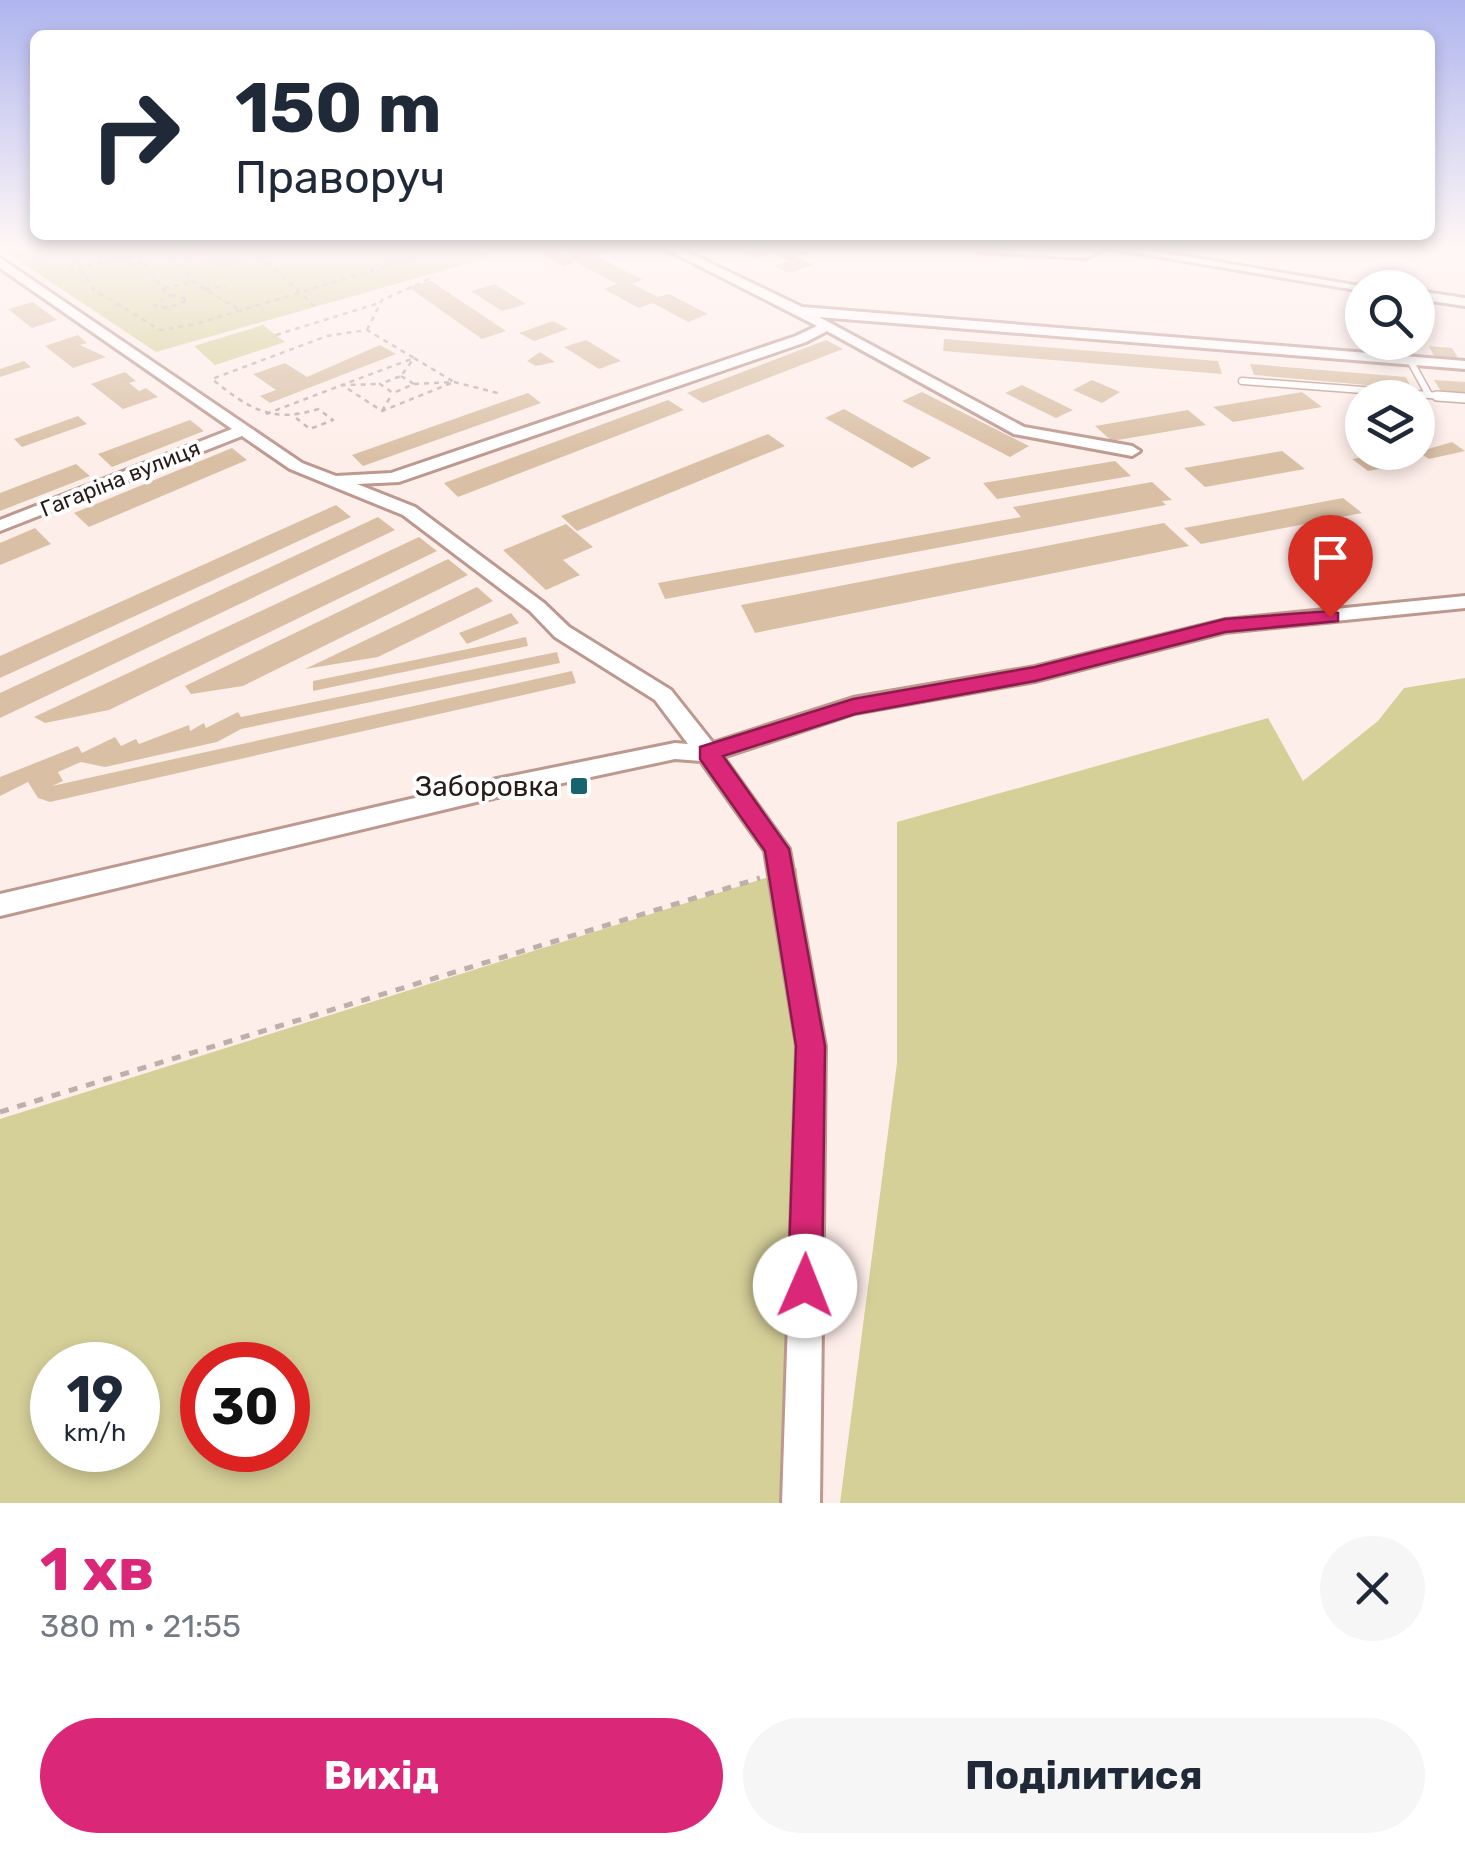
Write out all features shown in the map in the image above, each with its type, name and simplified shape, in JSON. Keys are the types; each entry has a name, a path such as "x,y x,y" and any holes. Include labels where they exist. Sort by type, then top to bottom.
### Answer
{"street":[{"path":"80,318 296,466 410,511 537,607 562,632 663,695 777,849 811,1046 800,1503"},
{"path":"812,318 1020,431 1132,451"},
{"path":"885,318 1465,364"},
{"path":"335,480 394,478 802,339 827,326"},
{"name":"Гагаріна вулиця","path":"0,526 240,431"},
{"path":"0,905 515,784 676,751 708,753 853,706 1035,674 1225,626 1465,602"}],"lane":[{"path":"1411,362 1421,380"},
{"path":"1242,380 1345,388"},
{"path":"1435,396 1465,398"}],"path":[{"path":"141,318 160,330 204,318"},
{"path":"276,335 330,318"},
{"path":"368,330 370,318"},
{"path":"296,418 310,428 333,420 318,409 296,418 260,416 212,379 327,336 368,330 454,382"},
{"path":"342,386 380,384 401,376 414,358"},
{"path":"260,416 414,358"},
{"path":"401,376 414,384"},
{"path":"382,411 454,382"},
{"path":"382,411 393,392 414,384 454,382 498,393"},
{"path":"380,384 393,392"},
{"path":"342,386 382,411"},
{"path":"0,1112 781,872"}],"shaded area":[{"path":"105,318 275,318 156,352"},
{"path":"263,325 285,342 215,365 194,346"},
{"path":"1465,678 1465,1503 840,1503 897,1063 897,822 1268,718 1303,781 1378,721 1404,688"},
{"path":"797,868 805,1214 788,1503 0,1503 0,1119"}],"building":[{"path":"20,318 57,320 32,328"},
{"path":"452,318 487,318 506,331 482,339"},
{"path":"553,321 568,329 534,341 519,333"},
{"path":"78,335 87,343 80,345 106,357 73,368 45,346"},
{"path":"944,339 1218,361 1222,374 943,351"},
{"path":"586,340 621,361 599,369 564,347"},
{"path":"826,340 843,349 703,403 687,393"},
{"path":"380,345 396,354 270,403 260,396 276,390 253,374 285,363 307,377"},
{"path":"1435,347 1452,348 1458,358 1435,356"},
{"path":"540,352 555,362 536,366 527,361"},
{"path":"24,361 31,367 0,377 0,369"},
{"path":"1250,364 1408,380 1345,380 1345,383 1254,375"},
{"path":"125,372 136,381 129,383 139,391 146,388 158,397 123,409 91,384"},
{"path":"1092,380 1120,392 1102,403 1073,390"},
{"path":"1435,380 1465,382 1465,395 1442,393"},
{"path":"1022,385 1073,410 1056,418 1005,393"},
{"path":"922,392 1029,446 1010,457 902,401"},
{"path":"1302,392 1322,407 1233,422 1213,407"},
{"path":"528,393 541,403 363,466 352,455"},
{"path":"668,400 684,410 458,497 444,483"},
{"path":"844,409 931,458 912,468 825,418"},
{"path":"1188,410 1206,425 1112,441 1095,426"},
{"path":"78,416 87,424 22,447 14,439"},
{"path":"190,420 204,431 112,467 98,454"},
{"path":"768,434 785,446 577,531 561,516"},
{"path":"1452,442 1465,451 1435,458 1435,447"},
{"path":"232,448 247,460 89,527 74,513"},
{"path":"1282,451 1305,469 1205,487 1184,468"},
{"path":"1115,461 1131,476 997,499 983,483"},
{"path":"76,464 90,476 0,511 0,493"},
{"path":"1152,482 1172,500 1162,501 1166,505 665,599 658,583 1021,517 1013,507"},
{"path":"1343,498 1362,513 1201,544 1184,528"},
{"path":"336,505 351,517 0,678 0,656"},
{"path":"378,517 395,530 0,718 0,693"},
{"path":"1164,523 1189,546 755,633 741,605"},
{"path":"566,524 593,547 563,560 580,575 546,590 503,550"},
{"path":"35,528 51,544 0,565 0,543"},
{"path":"419,537 437,551 109,710 45,723 34,717"},
{"path":"448,559 468,575 243,686 191,694 185,686"},
{"path":"477,587 493,601 378,657 305,669"},
{"path":"511,613 519,623 467,644 459,633"},
{"path":"526,637 528,646 313,691 313,681"},
{"path":"557,652 560,663 241,729 217,742 105,767 81,762 58,772 63,781 52,786 572,671 576,683 50,802 38,798 28,782 0,796 0,777 78,746 82,753 115,737 121,746 136,739 139,744 189,725 190,731 204,723 206,728 238,712 241,717"}],"place":[{"name":"Заборовка","path":"579,786"}],"route":[{"path":"805,1286 811,1046 777,849 708,753 853,706 1035,674 1225,626 1330,617"}]}
